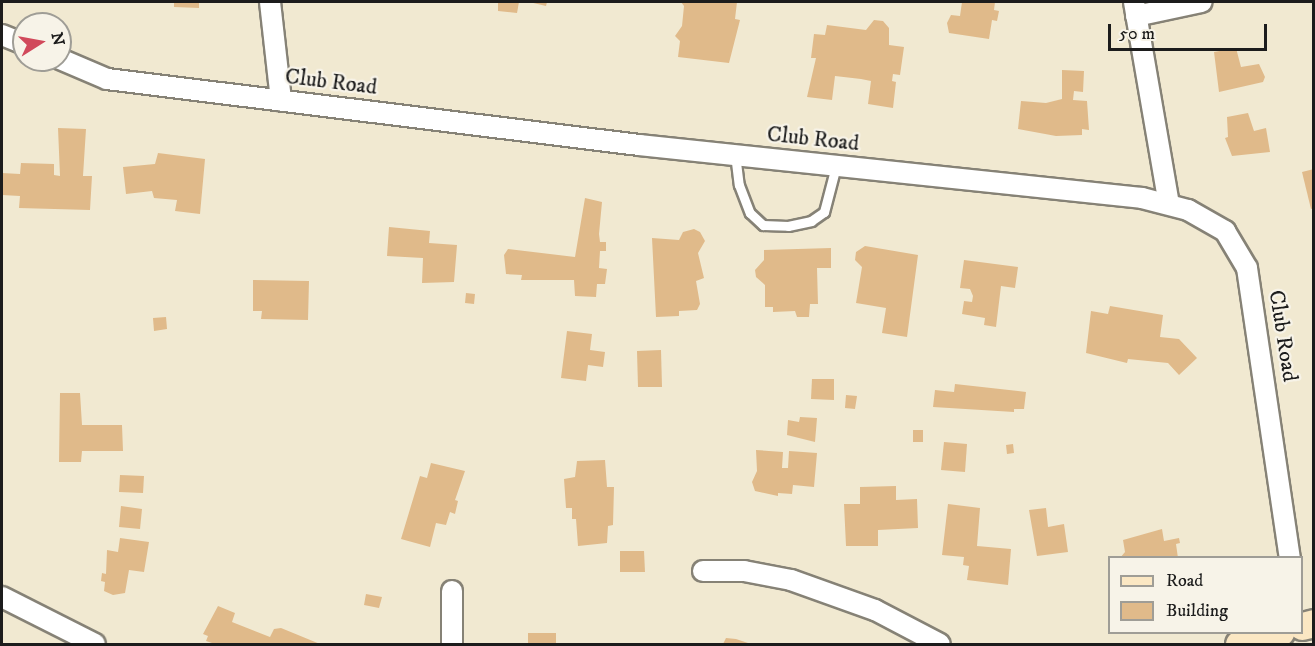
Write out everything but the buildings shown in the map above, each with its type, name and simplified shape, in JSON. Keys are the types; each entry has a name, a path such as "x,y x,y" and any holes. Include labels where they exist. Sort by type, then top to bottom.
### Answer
{"street":[{"path":"270,2 281,100"},
{"path":"1169,204 1135,9 1202,2"},
{"name":"Club Road","path":"72,64 107,79 836,166 1142,198 1200,214 1224,231 1248,268 1290,556"},
{"path":"703,571 744,571 791,580 875,610 940,645"},
{"path":"452,591 452,645"},
{"path":"2,597 95,645"},
{"path":"1239,645 1279,634"}],"lane":[{"path":"735,154 740,185 750,213 763,225 800,224 824,212 836,166"}]}
